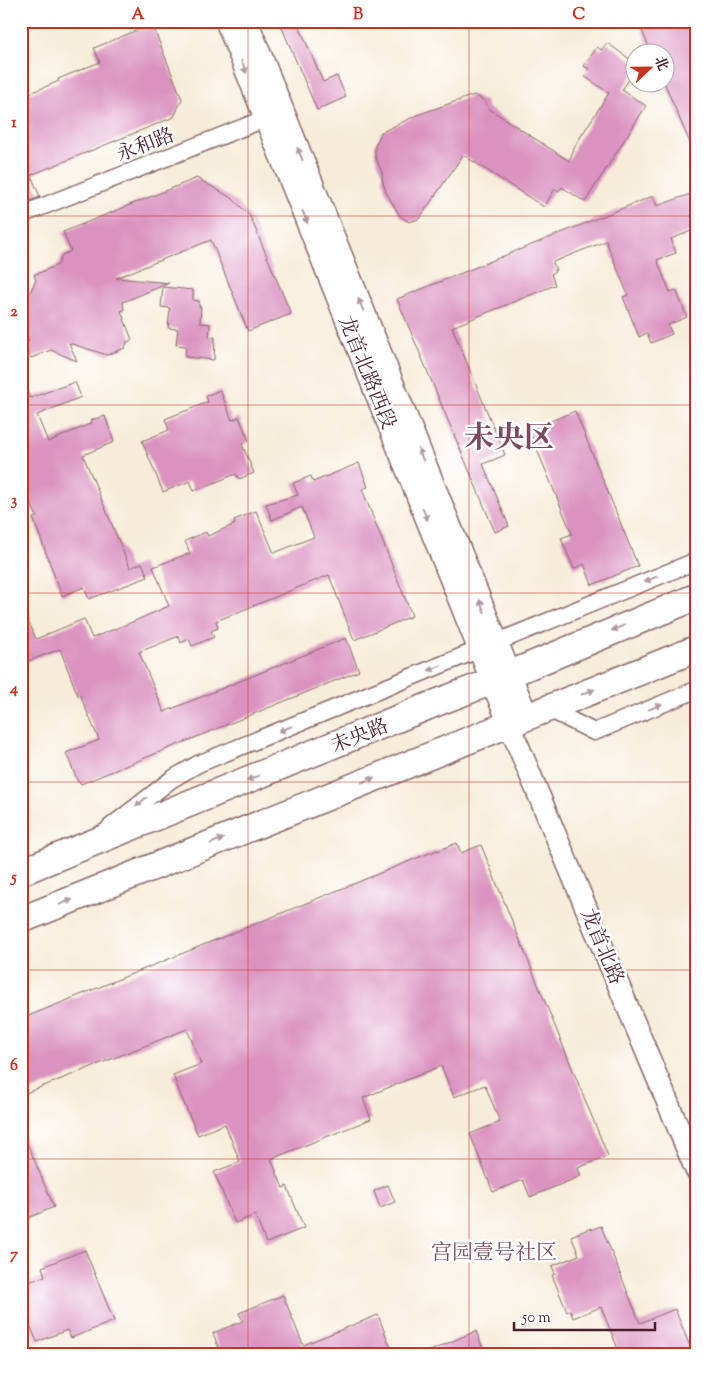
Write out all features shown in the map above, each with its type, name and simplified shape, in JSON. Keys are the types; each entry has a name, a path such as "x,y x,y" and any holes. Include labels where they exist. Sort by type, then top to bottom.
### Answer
{"main road":[{"name":"未央路","path":"21,872 502,678 696,597"},
{"path":"21,920 696,649"}],"street":[{"name":"龙首北路西段","path":"226,21 274,115 488,646 502,678 528,716"},
{"name":"龙首北路西段","path":"247,21 274,115"},
{"name":"永和路","path":"21,214 274,115"},
{"path":"73,851 121,819 172,779 198,764 696,561"},
{"path":"528,716 594,732 696,690"},
{"name":"龙首北路","path":"528,716 696,1170"}],"building":[{"path":"279,21 297,21 323,82 337,76 346,97 317,110"},
{"path":"638,21 696,21 696,157 668,92 674,92 674,42 647,42"},
{"path":"152,24 182,99 174,117 31,175 40,197 21,204 21,97 100,62 94,48"},
{"path":"607,43 624,55 624,87 622,90 646,106 585,202 562,187 559,191 555,189 544,207 463,155 419,219 409,222 400,216 386,192 382,172 375,156 375,145 380,133 417,115 474,95 485,101 488,108 569,161 576,144 609,93 584,76 589,69 584,66 597,47 601,50"},
{"path":"197,178 233,199 250,216 291,314 248,331 211,240 116,278 169,283 123,302 124,310 121,311 132,340 127,342 125,348 107,355 69,343 77,361 51,350 31,358 23,344 29,341 21,322 21,303 26,301 36,280 34,275 58,265 62,255 71,251 63,232"},
{"path":"696,192 696,229 671,239 676,253 657,260 670,292 676,290 687,317 668,325 672,334 651,343 647,333 639,337 623,297 628,295 606,241 553,262 556,270 551,274 555,285 452,327 505,455 483,464 509,526 495,532 397,299 653,196 657,206"},
{"path":"163,287 193,290 193,300 199,301 199,307 201,307 200,323 210,324 209,337 215,337 214,360 185,357 186,346 176,345 178,329 168,328 170,308 161,307"},
{"path":"21,378 30,398 75,382 81,397 37,415 48,442 92,423 91,420 105,416 114,442 83,455 130,568 142,563 148,577 89,599 84,587 62,596 33,518 37,517 21,481"},
{"path":"220,390 232,420 239,417 249,441 242,444 254,473 239,479 236,474 194,491 190,481 163,492 142,441 169,430 165,419 208,402 206,396"},
{"path":"575,411 638,566 592,585 584,564 574,569 561,538 572,534 529,430"},
{"path":"359,463 368,487 362,489 412,616 354,640 329,575 216,621 218,628 211,631 214,637 192,646 189,639 181,643 179,636 139,652 164,712 346,638 359,671 81,784 78,782 66,753 99,740 80,695 78,696 60,649 21,664 21,604 36,639 84,619 92,638 130,623 169,606 153,567 190,553 185,541 206,532 208,536 235,524 234,520 256,511 274,553 314,537 302,507 272,520 266,504 298,495 293,483 311,476 313,482"},
{"path":"457,843 461,853 481,845 608,1156 578,1168 581,1176 530,1197 523,1180 493,1192 470,1134 500,1122 485,1085 454,1097 441,1066 363,1098 371,1119 271,1159 283,1188 287,1186 304,1228 266,1243 255,1215 235,1223 214,1172 240,1162 225,1124 198,1135 180,1094 173,1075 201,1064 187,1029 21,1095 21,1019"},
{"path":"21,1132 54,1207 21,1221"},
{"path":"388,1185 395,1202 380,1208 374,1191"},
{"path":"601,1226 640,1323 675,1309 693,1354 620,1354 601,1307 573,1318 570,1310 567,1312 552,1275 555,1274 552,1266 579,1255 571,1236"},
{"path":"85,1250 114,1321 71,1338 67,1330 37,1342 21,1303 21,1285 45,1276 42,1267"},
{"path":"283,1295 303,1345 378,1315 393,1354 221,1354 213,1333 243,1321 239,1313"},
{"path":"476,1331 485,1354 423,1354"}],"district":[{"name":"未央区","path":"509,437"},
{"name":"宫园壹号社区","path":"494,1252"}]}
